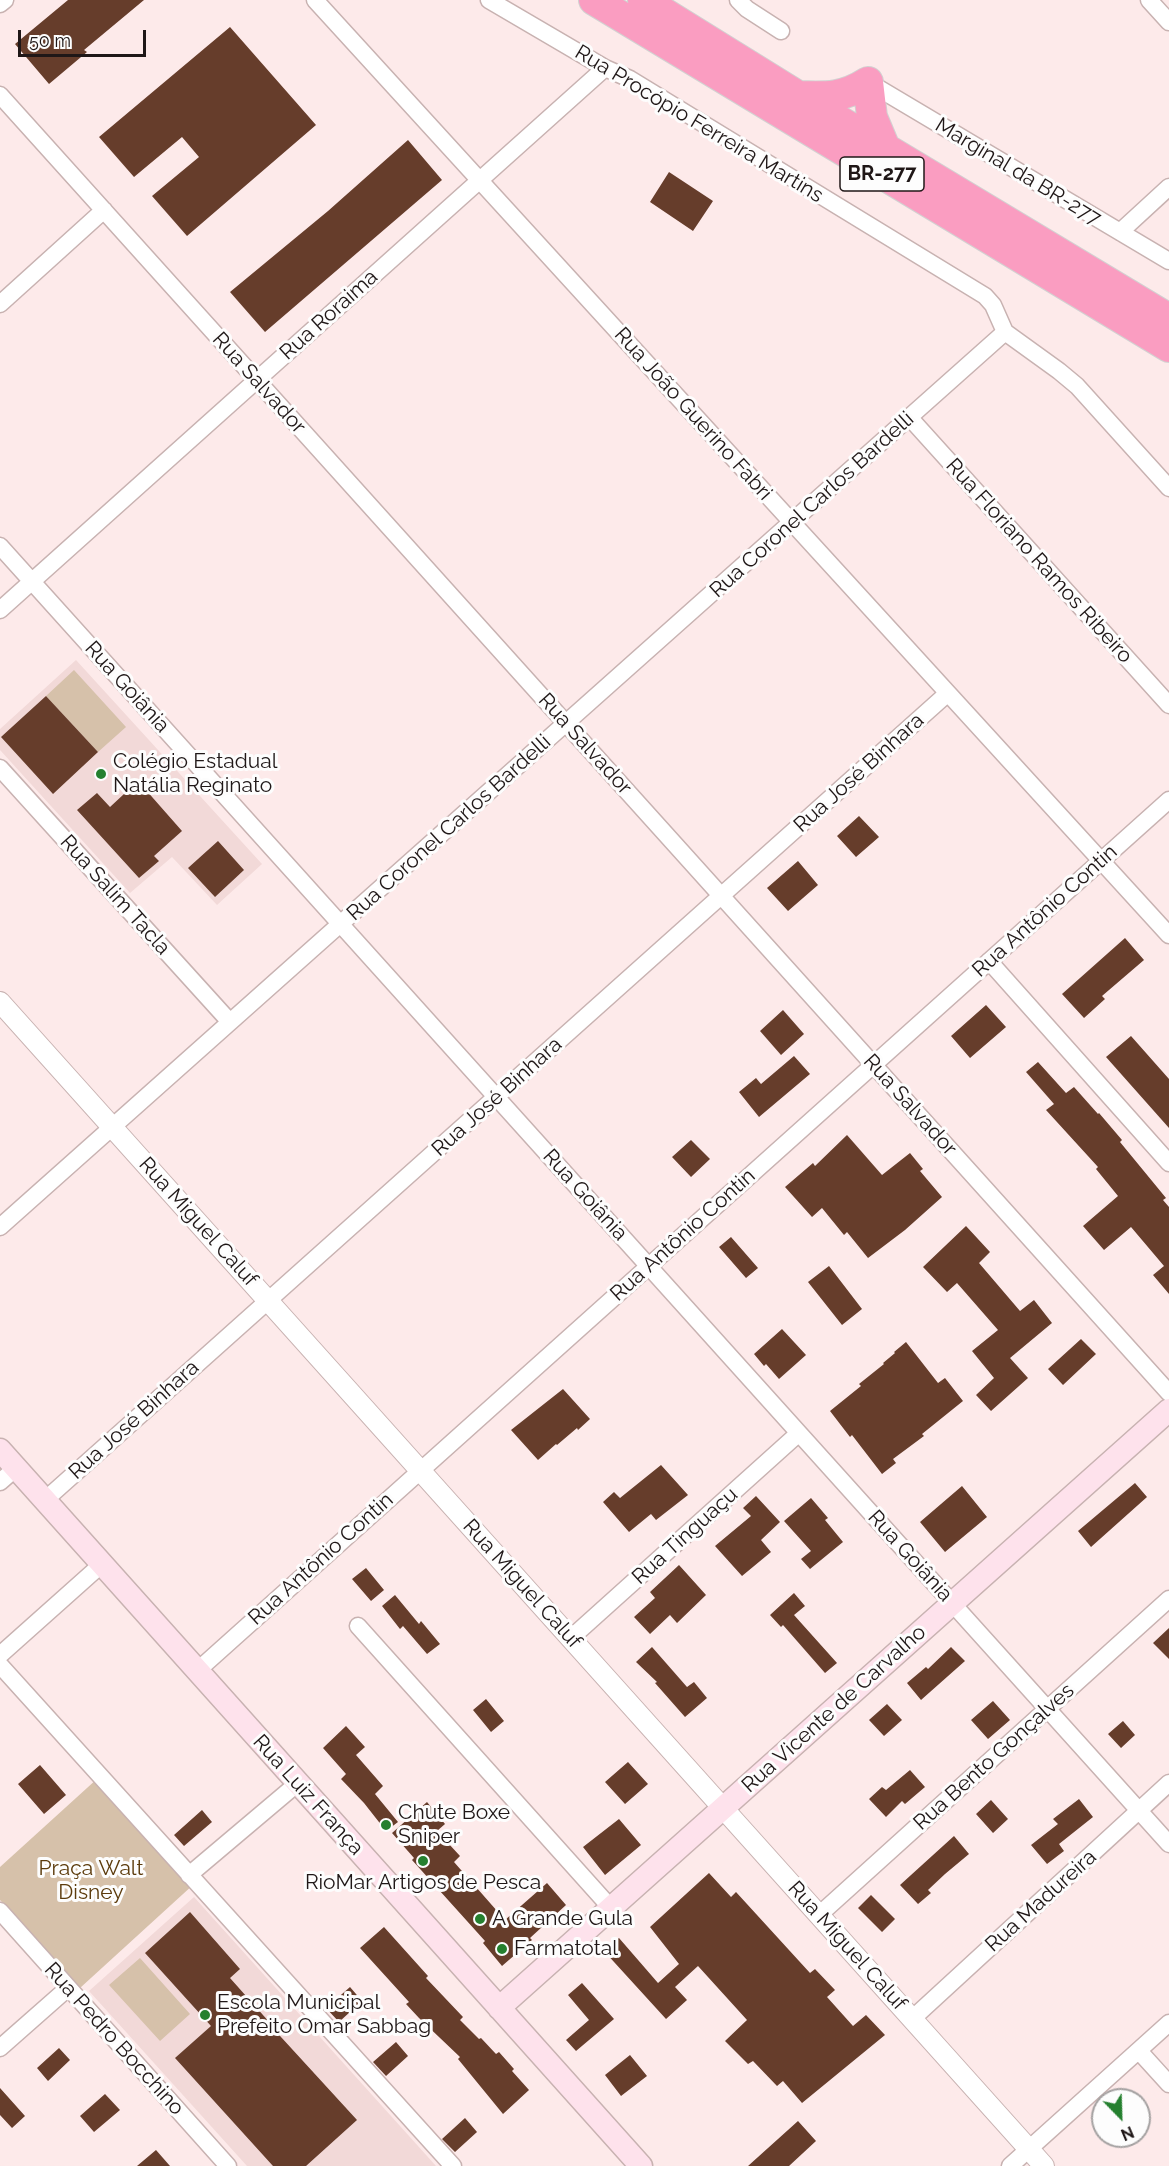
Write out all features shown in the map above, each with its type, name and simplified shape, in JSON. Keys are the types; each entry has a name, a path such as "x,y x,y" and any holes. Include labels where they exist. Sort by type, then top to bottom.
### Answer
{"highway":[{"name":"BR-277","path":"594,0 1169,347"},
{"name":"BR-277","path":"643,0 1169,319"},
{"path":"798,96 842,95 868,82 872,117 885,148"}],"main road":[{"name":"Rua Vicente de Carvalho","path":"499,2008 1169,1410"},
{"name":"Rua Luiz França","path":"0,1450 8,1475 45,1500 641,2166"}],"street":[{"path":"0,4 5,0"},
{"name":"Rua João Guerino Fabri","path":"315,0 1169,935"},
{"name":"Rua Procópio Ferreira Martins","path":"489,0 605,68 630,79 985,296 993,305 1005,332 1077,386 1169,488"},
{"path":"738,0 747,9 781,31"},
{"path":"1149,0 1169,22"},
{"name":"Rua Roraima","path":"0,610 605,68"},
{"name":"Marginal da BR-277","path":"868,82 1169,261"},
{"name":"Rua Salvador","path":"0,95 1169,1393"},
{"path":"1120,232 1169,188"},
{"path":"0,304 104,210"},
{"name":"Rua Coronel Carlos Bardelli","path":"0,1226 1005,332"},
{"name":"Rua Floriano Ramos Ribeiro","path":"910,418 1169,705"},
{"name":"Rua Goiânia","path":"0,546 1169,1844"},
{"name":"Rua José Binhara","path":"45,1500 948,693"},
{"name":"Rua Salim Tacla","path":"0,768 230,1023"},
{"name":"Rua Antônio Contin","path":"197,1671 1169,800"},
{"path":"989,961 1169,1163"},
{"name":"Rua Miguel Caluf","path":"0,1002 1044,2166"},
{"name":"Rua Tinguaçu","path":"571,1638 799,1433"},
{"path":"0,1655 102,1564"},
{"name":"Rua Bento Gonçalves","path":"819,1915 1169,1599"},
{"path":"358,1626 611,1908"},
{"path":"0,1665 453,2166"},
{"path":"189,1875 298,1783"},
{"name":"Rua Madureira","path":"912,2019 1169,1783"},
{"name":"Rua Pedro Bocchino","path":"0,1911 228,2166"},
{"path":"0,2048 68,1988"},
{"path":"1010,2166 1169,2023"},
{"path":"1139,2051 1169,2084"}],"shaded area":[{"name":"Colégio Estadual Natália Reginato","path":"76,660 262,864 217,905 172,857 130,893 0,750 0,729"},
{"name":"Escola Municipal Prefeito Omar Sabbag","path":"194,1897 436,2166 247,2166 89,1991"}],"green space":[{"path":"74,670 126,727 98,752 46,696"},
{"name":"Praça Walt Disney","path":"98,1778 194,1884 80,1988 0,1900 0,1867"},
{"path":"140,1958 190,2014 160,2041 109,1985"}],"building":[{"path":"68,0 144,0 84,50 87,52 49,84 15,44"},
{"path":"230,27 316,125 187,236 152,196 199,157 182,137 134,177 99,137"},
{"path":"408,140 442,180 265,332 230,292 328,211"},
{"path":"669,172 713,201 693,231 650,202"},
{"path":"46,696 98,752 53,794 1,737"},
{"path":"138,781 182,831 154,856 159,861 139,878 77,810 97,793 110,807"},
{"path":"859,816 879,837 856,857 837,836"},
{"path":"218,841 244,870 215,897 188,868"},
{"path":"798,861 818,885 788,911 767,888"},
{"path":"1125,938 1144,960 1102,996 1105,999 1084,1018 1062,994"},
{"path":"986,1005 1006,1027 970,1058 951,1036"},
{"path":"783,1010 804,1034 781,1055 760,1031"},
{"path":"1131,1036 1169,1079 1169,1128 1106,1057"},
{"path":"794,1056 810,1074 759,1117 739,1092 756,1078 761,1084"},
{"path":"1038,1062 1066,1093 1074,1087 1099,1113 1166,1198 1163,1200 1169,1207 1169,1294 1153,1275 1164,1266 1131,1227 1104,1250 1083,1226 1118,1196 1096,1169 1098,1167 1046,1110 1054,1104 1026,1072"},
{"path":"847,1135 882,1175 910,1153 923,1169 920,1171 942,1197 905,1230 868,1258 847,1232 844,1235 822,1208 812,1217 785,1187 813,1163 815,1166"},
{"path":"691,1140 710,1159 691,1177 672,1157"},
{"path":"966,1226 990,1252 979,1263 1020,1311 1034,1300 1052,1323 1010,1358 1028,1378 991,1411 976,1395 994,1378 972,1351 998,1330 957,1283 947,1292 923,1267"},
{"path":"731,1237 758,1268 746,1278 719,1247"},
{"path":"829,1266 862,1309 842,1325 808,1282"},
{"path":"782,1329 806,1355 779,1379 754,1354"},
{"path":"1081,1339 1096,1354 1063,1385 1048,1369"},
{"path":"906,1342 938,1383 945,1378 963,1401 922,1434 924,1436 893,1459 896,1463 882,1474 830,1411 861,1386 859,1384"},
{"path":"563,1389 590,1419 538,1460 511,1430"},
{"path":"661,1465 688,1495 656,1520 651,1514 629,1532 603,1502 614,1492 620,1498"},
{"path":"1135,1483 1147,1497 1091,1547 1078,1531"},
{"path":"962,1486 987,1517 945,1552 920,1522"},
{"path":"756,1496 780,1522 761,1540 771,1552 742,1576 715,1546 751,1516 743,1508"},
{"path":"811,1498 828,1518 825,1520 843,1542 810,1569 801,1559 811,1551 784,1521"},
{"path":"679,1565 706,1595 677,1623 670,1615 650,1634 634,1617 655,1598 650,1592"},
{"path":"366,1568 384,1590 371,1601 352,1579"},
{"path":"794,1593 805,1606 794,1615 837,1663 825,1673 783,1625 781,1627 770,1615"},
{"path":"395,1595 419,1624 421,1621 440,1644 427,1654 403,1626 400,1629 382,1606"},
{"path":"1169,1628 1169,1659 1153,1643"},
{"path":"652,1647 687,1687 694,1682 707,1698 685,1717 655,1683 657,1682 636,1662"},
{"path":"951,1647 965,1661 921,1700 907,1683 926,1667 928,1669"},
{"path":"486,1699 504,1721 491,1732 473,1710"},
{"path":"993,1701 1010,1720 988,1739 971,1720"},
{"path":"887,1704 902,1720 884,1736 869,1720"},
{"path":"1123,1721 1135,1735 1121,1748 1108,1734"},
{"path":"346,1726 365,1747 356,1755 383,1786 375,1794 398,1822 386,1831 341,1779 346,1774 323,1748"},
{"path":"628,1762 648,1784 625,1804 605,1782"},
{"path":"40,1765 66,1795 44,1814 18,1784"},
{"path":"910,1770 925,1787 905,1804 902,1801 886,1817 869,1799 882,1787 886,1790"},
{"path":"1079,1799 1093,1817 1059,1844 1064,1851 1047,1864 1031,1845 1058,1824 1053,1819"},
{"path":"991,1800 1008,1819 993,1833 976,1814"},
{"path":"427,1802 445,1824 437,1831 460,1856 454,1862 505,1920 547,1883 566,1905 530,1938 532,1940 502,1966 483,1943 485,1941 412,1860 414,1858 392,1833"},
{"path":"202,1810 212,1822 184,1846 174,1835"},
{"path":"619,1819 641,1845 605,1875 583,1847"},
{"path":"954,1836 969,1854 928,1890 931,1893 918,1904 900,1885"},
{"path":"709,1873 731,1897 736,1892 810,1973 815,1969 835,1990 827,1997 853,2026 866,2015 885,2035 802,2103 783,2081 777,2086 753,2061 748,2064 725,2041 747,2020 698,1966 675,1987 687,2000 666,2019 604,1951 619,1938 658,1983 679,1964 650,1927"},
{"path":"871,1895 895,1919 882,1932 858,1908"},
{"path":"190,1912 240,1969 230,1978 357,2120 306,2166 273,2166 175,2058 211,2026 145,1953"},
{"path":"384,1927 428,1976 426,1978 463,2017 460,2020 496,2054 499,2052 529,2090 503,2114 458,2059 460,2057 406,2004 409,2002 360,1948"},
{"path":"582,1983 614,2019 576,2051 566,2040 589,2020 568,1995"},
{"path":"350,1987 362,2001 339,2022 326,2008"},
{"path":"396,2042 408,2056 386,2076 373,2062"},
{"path":"59,2048 70,2060 48,2081 37,2068"},
{"path":"630,2055 647,2076 621,2096 605,2075"},
{"path":"0,2088 25,2116 12,2128 0,2115"},
{"path":"105,2094 120,2110 94,2132 80,2116"},
{"path":"465,2118 477,2132 455,2152 442,2139"},
{"path":"798,2121 816,2141 789,2166 748,2166"},
{"path":"156,2150 170,2166 137,2166"}],"place":[{"name":"Colégio Estadual Natália Reginato","path":"101,774"},
{"name":"Chute Boxe Sniper","path":"386,1825"},
{"name":"RioMar Artigos de Pesca","path":"423,1861"},
{"name":"A Grande Gula","path":"480,1919"},
{"name":"Farmatotal","path":"502,1949"},
{"name":"Escola Municipal Prefeito Omar Sabbag","path":"205,2015"}]}
